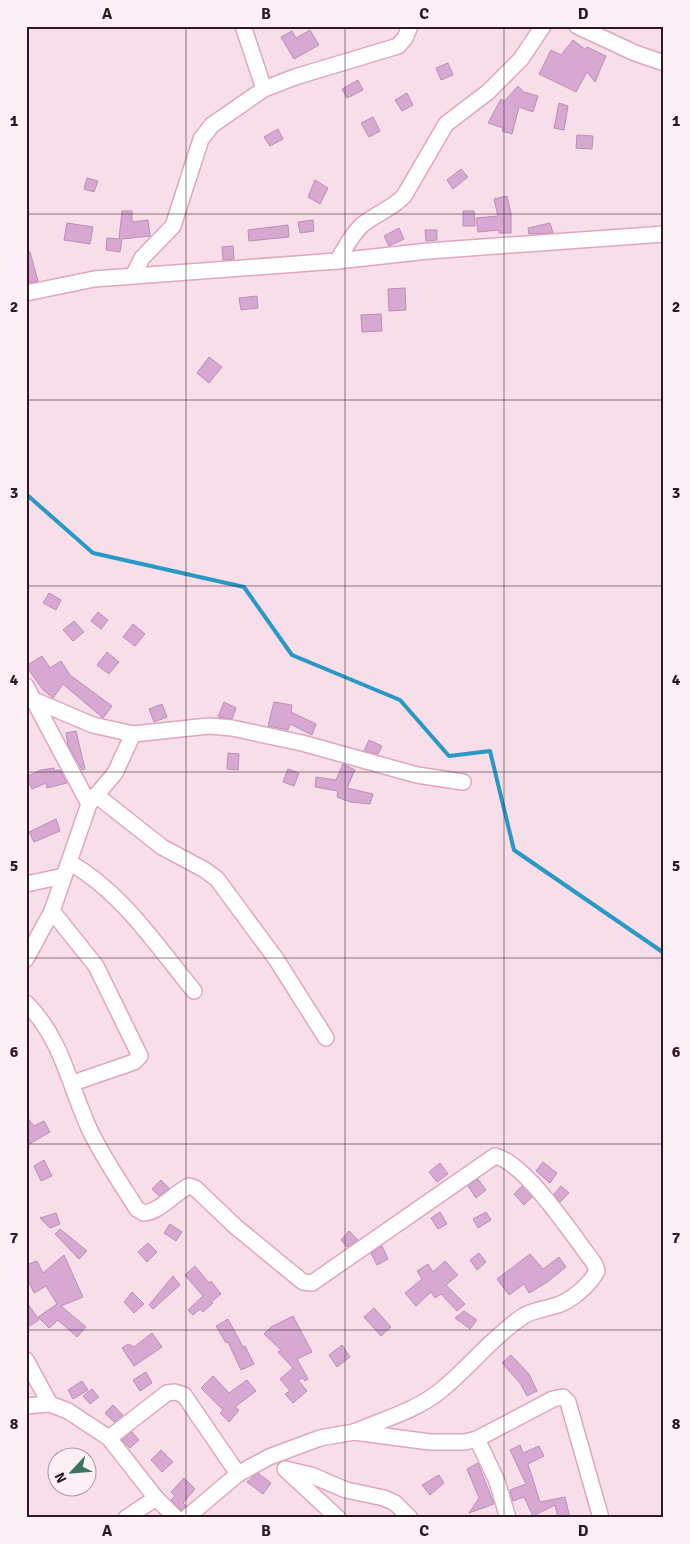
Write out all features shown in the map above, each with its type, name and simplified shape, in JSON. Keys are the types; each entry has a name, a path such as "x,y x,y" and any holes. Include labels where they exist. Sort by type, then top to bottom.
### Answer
{"street":[{"path":"243,26 264,89"},
{"path":"133,276 142,258 173,226 201,139 212,125 228,112 264,89 311,72 390,50 398,46 405,38 410,26"},
{"path":"338,261 350,239 362,225 398,203 404,196 446,124 488,92 521,59 543,26"},
{"path":"577,26 635,53 664,63"},
{"path":"26,293 71,282 133,276 338,261 428,250 664,234"},
{"path":"26,686 31,701 93,800 162,847 205,870 217,879 276,960 326,1038"},
{"path":"31,701 93,725 134,734 209,726 232,728 302,743 417,775 463,782"},
{"path":"26,959 52,911 93,800 123,759 134,734"},
{"path":"26,884 66,869 90,874 118,899 194,991"},
{"path":"52,911 96,966 140,1056 134,1062 73,1083"},
{"path":"26,1003 46,1028 73,1083 93,1138 137,1209 144,1213 152,1212 189,1186 196,1188 244,1233 303,1282 312,1283 495,1156 509,1163 537,1187 594,1263 597,1271 593,1279 563,1303 534,1310 522,1316 428,1400 354,1432 320,1438 269,1457 238,1474 186,1518"},
{"path":"26,1360 50,1404"},
{"path":"109,1438 166,1394 175,1392 184,1395 238,1474"},
{"path":"354,1432 430,1442 465,1442 478,1439 553,1399 563,1398 568,1402 601,1518"},
{"path":"26,1406 50,1404 68,1411 109,1438 156,1498 176,1518"},
{"path":"478,1439 497,1481 508,1518"},
{"path":"269,1457 338,1518"},
{"path":"284,1469 312,1475 346,1490 384,1498 395,1503 410,1518"},
{"path":"126,1518 156,1498"}],"building":[{"path":"310,30 319,45 294,59 281,37 292,31 296,38"},
{"path":"573,40 586,50 587,47 606,56 595,82 587,72 576,92 539,74 551,50 561,55"},
{"path":"448,63 453,75 441,80 436,68"},
{"path":"358,80 363,90 347,98 342,89"},
{"path":"518,86 524,92 538,96 533,112 519,107 512,134 502,131 503,128 488,123 501,99 504,101"},
{"path":"407,93 413,105 402,111 395,100"},
{"path":"559,103 568,106 564,130 554,128"},
{"path":"373,117 380,131 369,137 361,123"},
{"path":"278,129 283,139 270,146 264,137"},
{"path":"577,135 593,136 592,149 576,148"},
{"path":"461,169 468,177 453,189 447,180"},
{"path":"87,178 98,181 94,192 84,189"},
{"path":"315,180 328,188 320,204 308,197"},
{"path":"507,196 511,214 511,233 499,233 499,230 478,232 476,218 498,216 494,199"},
{"path":"122,211 132,211 132,222 148,220 150,236 122,239 120,252 106,250 107,238 119,239"},
{"path":"463,211 474,211 475,226 463,226"},
{"path":"313,220 314,231 300,233 298,222"},
{"path":"67,223 93,227 90,244 64,240"},
{"path":"550,223 553,233 529,234 528,228"},
{"path":"288,225 289,237 249,241 248,230"},
{"path":"399,228 404,239 389,246 384,236"},
{"path":"425,230 437,230 437,240 426,241"},
{"path":"233,246 234,259 223,260 222,247"},
{"path":"26,252 30,252 38,281 26,283"},
{"path":"405,288 406,310 389,311 388,289"},
{"path":"257,296 258,308 241,310 239,298"},
{"path":"381,314 382,331 362,332 361,315"},
{"path":"209,357 222,367 209,383 197,373"},
{"path":"49,593 61,600 56,610 43,603"},
{"path":"98,612 108,620 101,629 91,621"},
{"path":"74,621 84,632 73,641 63,630"},
{"path":"133,624 145,634 135,646 123,637"},
{"path":"107,652 119,662 109,674 97,665"},
{"path":"42,656 50,668 61,661 70,675 112,706 103,718 63,684 53,698 43,690 26,666"},
{"path":"224,702 236,708 232,719 218,717"},
{"path":"274,702 292,705 291,712 316,724 312,735 290,724 288,730 268,726"},
{"path":"162,704 167,717 154,722 149,709"},
{"path":"76,731 85,769 82,770 68,745 66,733"},
{"path":"369,740 382,746 378,754 364,751"},
{"path":"228,753 239,754 238,770 227,769"},
{"path":"343,764 355,770 347,788 373,794 370,804 350,802 337,797 338,791 315,787 316,777 336,780"},
{"path":"54,768 54,771 60,770 67,783 47,788 46,783 32,789 26,777 41,770"},
{"path":"288,769 299,773 294,786 283,782"},
{"path":"56,819 60,831 34,842 29,832"},
{"path":"26,1116 34,1126 44,1121 50,1132 26,1146"},
{"path":"44,1160 52,1176 41,1181 34,1166"},
{"path":"543,1162 557,1173 550,1183 536,1171"},
{"path":"440,1163 448,1174 437,1182 429,1172"},
{"path":"478,1179 486,1190 476,1198 468,1186"},
{"path":"161,1180 169,1188 159,1196 152,1189"},
{"path":"522,1186 532,1197 524,1205 514,1194"},
{"path":"561,1186 569,1193 560,1202 554,1194"},
{"path":"440,1212 447,1224 438,1229 431,1218"},
{"path":"486,1212 491,1220 478,1228 473,1219"},
{"path":"56,1213 60,1224 50,1228 40,1218"},
{"path":"170,1224 182,1232 176,1241 164,1233"},
{"path":"60,1229 87,1251 79,1259 55,1234"},
{"path":"349,1231 358,1240 347,1247 341,1240"},
{"path":"148,1243 157,1252 147,1262 138,1252"},
{"path":"382,1246 388,1259 377,1265 371,1253"},
{"path":"479,1253 486,1262 477,1270 470,1260"},
{"path":"530,1254 543,1269 559,1257 566,1267 546,1283 529,1293 524,1284 509,1295 497,1279"},
{"path":"64,1255 83,1297 61,1306 86,1327 77,1337 58,1320 49,1328 38,1317 57,1304 46,1286 34,1293 26,1276 26,1265 37,1261 43,1273"},
{"path":"445,1261 458,1275 446,1285 465,1304 457,1311 441,1294 435,1298 431,1292 416,1306 405,1293 422,1279 417,1271 428,1264 433,1272"},
{"path":"195,1266 209,1283 211,1281 221,1294 203,1312 200,1309 193,1315 188,1310 203,1296 185,1275"},
{"path":"173,1276 180,1285 153,1309 149,1305"},
{"path":"132,1292 144,1304 134,1313 124,1302"},
{"path":"26,1301 39,1320 26,1328"},
{"path":"374,1308 391,1327 381,1336 364,1317"},
{"path":"464,1311 477,1320 470,1329 455,1318"},
{"path":"293,1316 312,1352 297,1359 308,1379 305,1381 302,1378 298,1380 307,1391 293,1403 285,1394 290,1391 280,1379 293,1368 278,1352 281,1350 264,1334 271,1327"},
{"path":"228,1319 254,1364 241,1370 228,1342 226,1343 216,1326"},
{"path":"152,1333 162,1347 134,1366 122,1348 128,1344 134,1347"},
{"path":"342,1345 350,1357 337,1367 329,1355"},
{"path":"511,1355 529,1374 537,1391 527,1396 520,1383 502,1363"},
{"path":"146,1372 152,1383 140,1391 133,1380"},
{"path":"213,1376 229,1393 247,1380 256,1391 235,1407 239,1410 229,1422 220,1413 223,1410 201,1388"},
{"path":"82,1381 88,1390 73,1399 68,1390"},
{"path":"92,1389 99,1397 90,1404 83,1396"},
{"path":"113,1405 123,1415 114,1422 105,1413"},
{"path":"132,1432 139,1440 130,1448 122,1440"},
{"path":"520,1445 523,1453 539,1446 544,1456 528,1464 540,1502 565,1497 570,1518 558,1518 555,1505 533,1516 524,1497 513,1501 510,1490 526,1484 510,1450"},
{"path":"161,1450 173,1462 162,1472 151,1460"},
{"path":"478,1463 494,1504 469,1513 479,1498 467,1469"},
{"path":"258,1473 271,1483 263,1494 247,1482"},
{"path":"439,1475 444,1483 430,1495 422,1485"},
{"path":"184,1478 195,1489 183,1503 186,1506 181,1510 171,1500 175,1496 171,1492"}],"waterway":[{"path":"26,494 93,553 244,587 292,655 400,700 449,756 490,751 514,850 664,953"}]}
